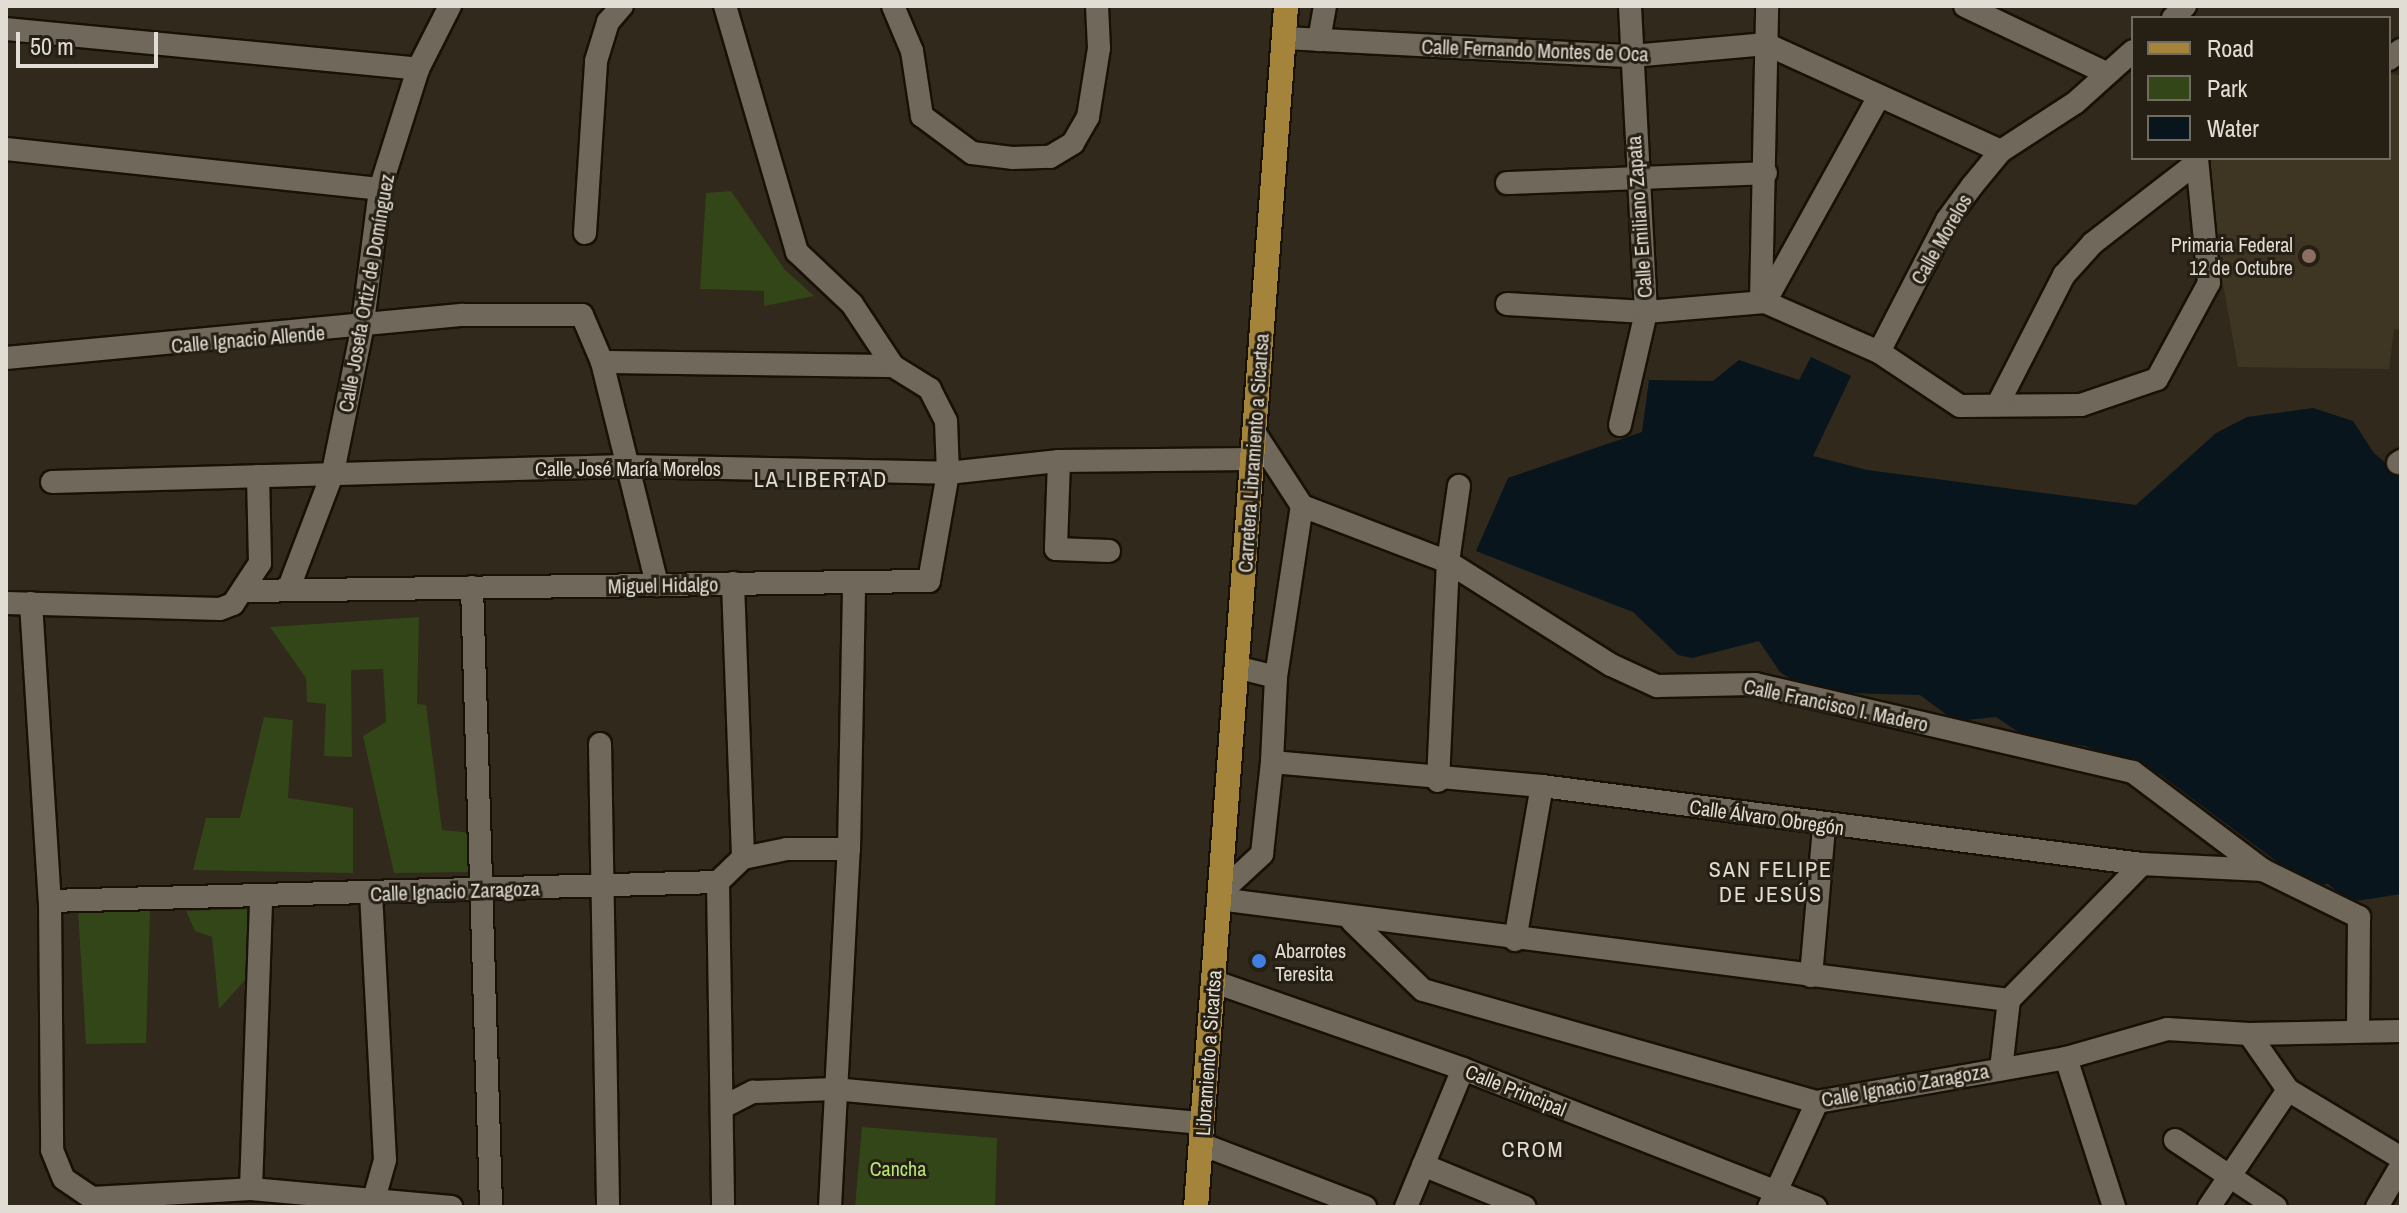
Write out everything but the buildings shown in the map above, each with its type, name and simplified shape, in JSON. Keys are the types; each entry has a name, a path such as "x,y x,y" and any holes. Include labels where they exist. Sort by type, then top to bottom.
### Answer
{"main road":[{"name":"Carretera Libramiento a Sicartsa","path":"1219,897 1286,6"},
{"name":"Libramiento a Sicartsa","path":"1196,1207 1219,897"}],"street":[{"name":"Calle Josefa Ortiz de Domínguez","path":"288,590 333,472 362,330 380,189 418,69 450,6"},
{"path":"585,233 596,61 608,22 622,6"},
{"path":"725,6 797,252 852,304 893,366 930,389 946,421 948,473"},
{"path":"893,6 912,51 922,116 972,153 1012,158 1050,157 1073,143 1088,117 1099,48 1097,6"},
{"path":"1319,40 1325,6"},
{"name":"Calle Emiliano Zapata","path":"1620,425 1646,312 1634,174 1630,6"},
{"path":"1763,301 1767,6"},
{"path":"1965,6 2106,73"},
{"path":"6,29 418,69"},
{"name":"Calle Fernando Montes de Oca","path":"1285,38 1632,56 1766,44 2001,151"},
{"name":"Calle Morelos","path":"1879,352 1947,220 2001,151 2075,103 2131,53"},
{"path":"1763,301 1879,96"},
{"path":"6,149 380,189"},
{"path":"1999,402 2064,275 2093,243 2196,160"},
{"path":"1507,304 1646,312 1763,301 1879,352 1960,406 1999,402 2081,405 2157,379 2209,283 2196,160"},
{"path":"1507,183 1634,174 1766,173"},
{"name":"Calle Ignacio Allende","path":"6,358 362,330 463,315 582,315 602,362"},
{"path":"657,585 602,362 893,366"},
{"path":"1219,897 1262,854 1272,762 1276,677 1302,506 1254,432"},
{"name":"Calle José María Morelos","path":"52,482 626,466 948,473 1059,461 1252,459"},
{"path":"1059,461 1056,549 1109,551"},
{"name":"Miguel Hidalgo","path":"245,591 929,581 948,473"},
{"path":"6,603 220,609 245,591 260,563 258,476"},
{"path":"1438,781 1448,562 1459,486"},
{"name":"Calle Francisco I. Madero","path":"1302,506 1448,562 1611,665 1657,686 1755,684 2133,772 2263,870 2359,917 2358,1030"},
{"path":"830,1207 849,849 854,582"},
{"path":"733,583 743,858"},
{"path":"472,587 484,890 491,1207"},
{"path":"31,603 50,901 52,1150 64,1179 92,1198 251,1189 451,1207"},
{"path":"1236,667 1276,677"},
{"path":"600,744 608,1207"},
{"name":"Calle Álvaro Obregón","path":"1272,762 1438,781 1542,786 1824,826 2142,864 2263,870"},
{"path":"1515,940 1542,786"},
{"path":"1811,976 1824,826"},
{"path":"723,1207 718,882 743,858 787,849 849,849"},
{"path":"2001,1069 2009,1000 2142,864"},
{"name":"Calle Ignacio Zaragoza","path":"50,901 718,882"},
{"path":"371,893 385,1160 374,1199"},
{"path":"251,1189 261,896"},
{"path":"1219,897 1352,921 2009,1000"},
{"name":"Calle Ignacio Zaragoza","path":"1352,921 1423,990 1817,1102 2066,1058 2167,1029 2249,1034 2401,1031"},
{"name":"Calle Principal","path":"1212,981 1463,1069 1772,1200 1816,1207"},
{"path":"2249,1034 2288,1090 2401,1158"},
{"path":"2066,1058 2114,1207"},
{"path":"1406,1207 1463,1069"},
{"path":"723,1107 753,1092 834,1089 1201,1134 1321,1199 1365,1207"},
{"path":"2209,1207 2231,1181 2288,1090"},
{"path":"1772,1200 1817,1102"},
{"path":"2175,1140 2231,1181 2276,1207"},
{"path":"1423,1165 1525,1207"},
{"path":"2377,1207 2401,1166"}],"shaded area":[{"name":"Primaria Federal 12 de Octubre","path":"2391,74 2401,76 2401,330 2394,329 2389,369 2238,367 2205,184 2211,160 2391,160"}],"green space":[{"path":"731,191 785,270 814,296 764,306 764,291 700,289 706,193"},
{"path":"419,617 417,704 426,705 442,830 473,833 472,872 394,873 363,736 386,722 383,669 351,670 352,757 324,756 326,704 307,702 306,678 270,627"},
{"path":"264,717 293,720 288,798 353,808 353,873 193,870 206,818 240,818"},
{"path":"251,909 247,978 219,1009 212,937 195,931 186,911"},
{"path":"78,910 150,910 146,1043 86,1044"},
{"name":"Cancha","path":"862,1127 997,1138 995,1207 855,1207"}],"water":[{"path":"1811,357 1851,376 1813,456 1867,470 2136,505 2216,433 2247,417 2313,408 2353,421 2374,453 2401,476 2401,894 2350,902 2328,884 2308,885 2158,773 2085,746 2026,737 1996,717 1955,721 1920,695 1811,692 1780,672 1759,641 1692,658 1678,655 1633,612 1476,551 1508,478 1642,432 1649,380 1713,381 1739,360 1799,380"}],"place":[{"name":"Primaria Federal 12 de Octubre","path":"2309,256"},
{"name":"Abarrotes Teresita","path":"1259,961"}],"district":[{"name":"LA LIBERTAD","path":"821,480"},
{"name":"SAN FELIPE DE JESÚS","path":"1771,882"},
{"name":"CROM","path":"1533,1150"}]}
